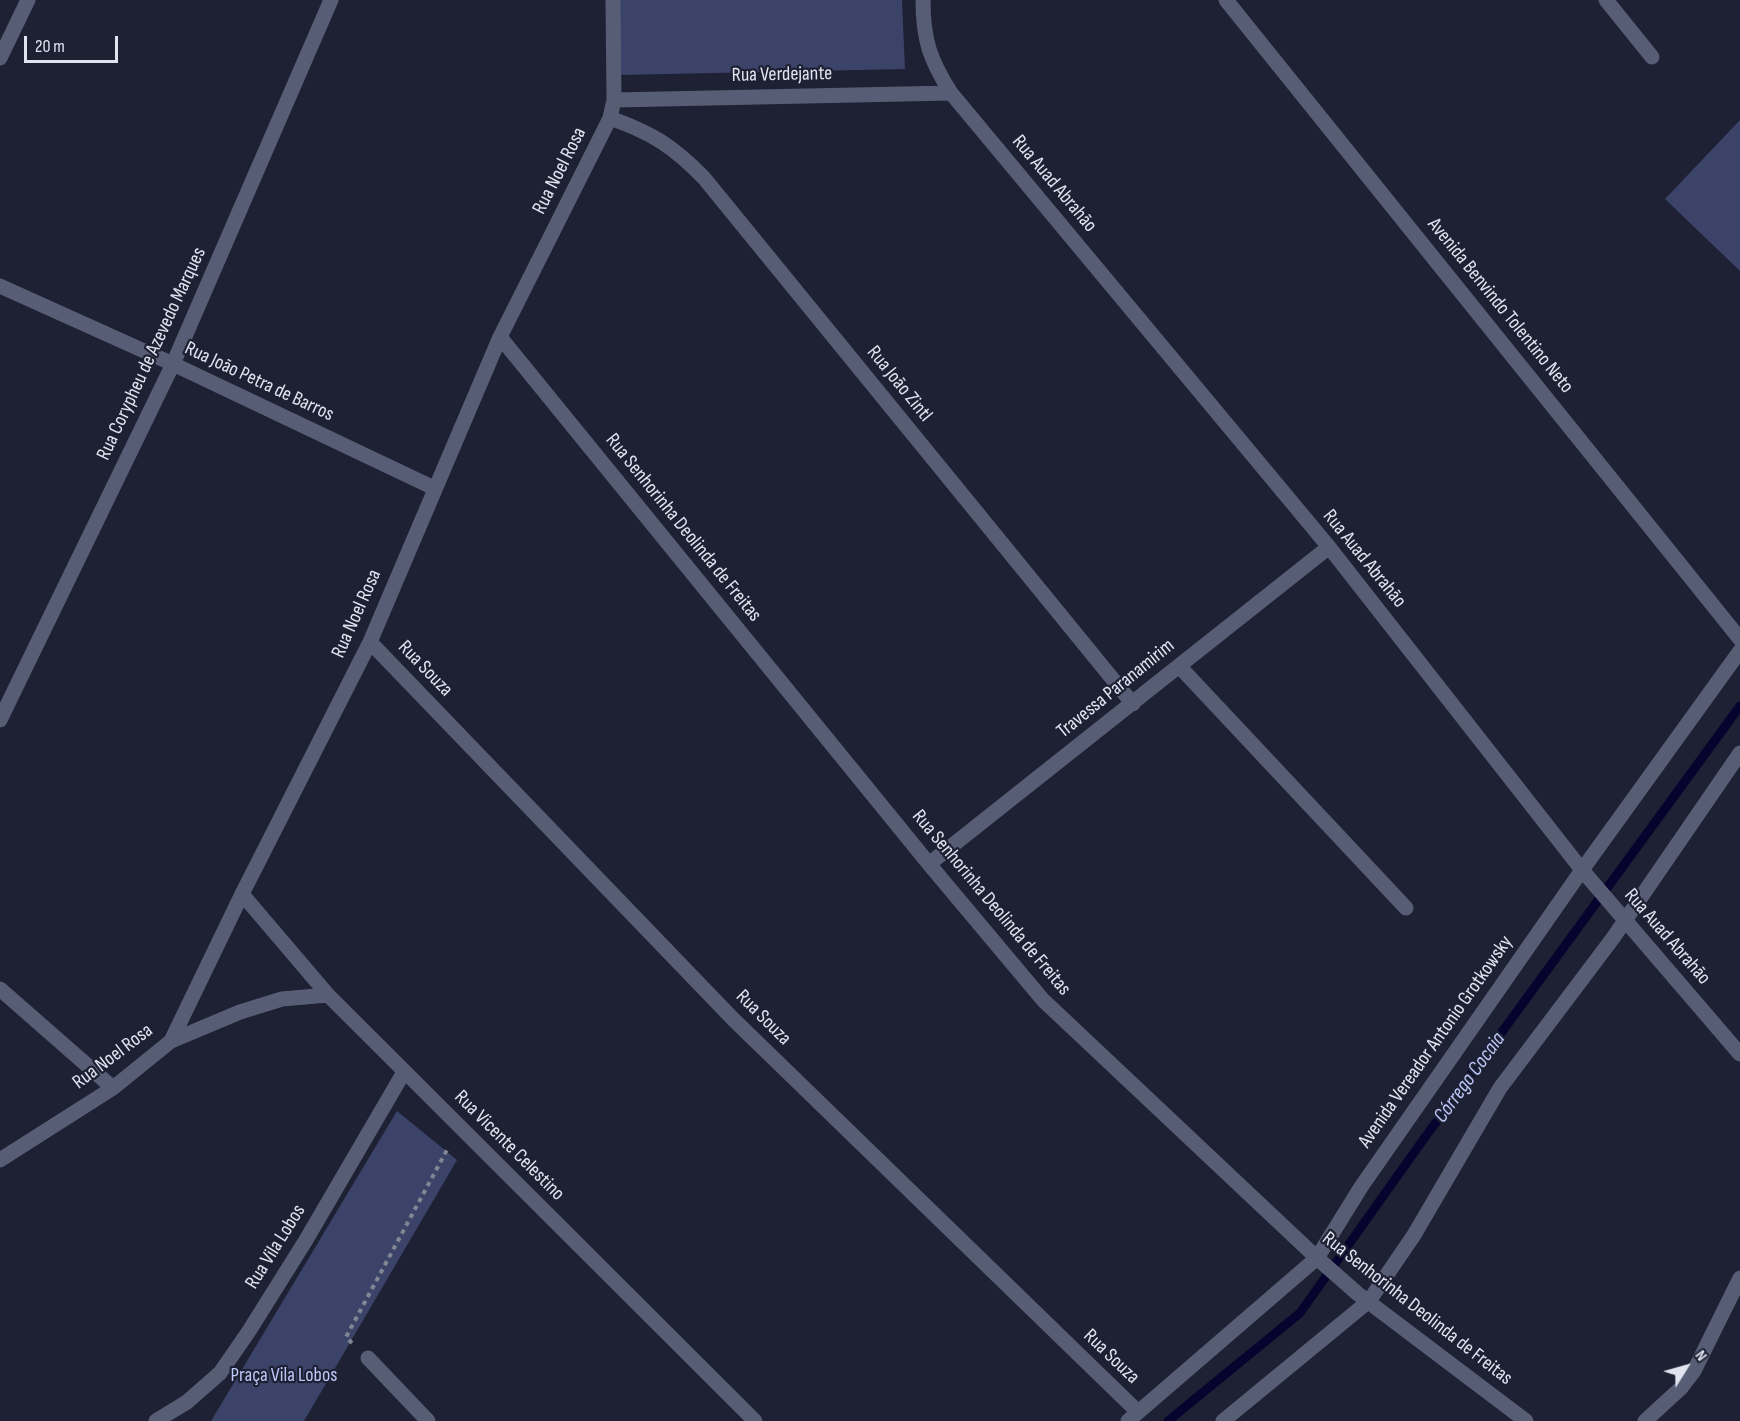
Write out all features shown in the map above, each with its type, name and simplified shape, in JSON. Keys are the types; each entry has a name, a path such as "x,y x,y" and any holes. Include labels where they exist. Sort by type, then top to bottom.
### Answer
{"street":[{"path":"0,58 28,0"},
{"name":"Rua Corypheu de Azevedo Marques","path":"0,720 173,364 331,0"},
{"name":"Rua Noel Rosa","path":"0,1160 113,1088 171,1041 242,894 370,642 500,337 610,118 614,100 613,0"},
{"name":"Rua Auad Abrahão","path":"923,0 924,33 929,52 951,93 1329,547 1582,870 1740,1054"},
{"name":"Avenida Benvindo Tolentino Neto","path":"1226,0 1740,639"},
{"path":"1606,0 1652,57"},
{"name":"Rua Verdejante","path":"614,100 951,93"},
{"name":"Rua João Zintl","path":"610,118 640,129 662,142 685,159 704,178 1133,704"},
{"name":"Rua João Petra de Barros","path":"0,286 173,364 434,488"},
{"name":"Rua Senhorinha Deolinda de Freitas","path":"500,337 1043,1000 1317,1258 1364,1298 1526,1421"},
{"name":"Travessa Paranamirim","path":"930,864 1329,547"},
{"name":"Rua Souza","path":"370,642 733,1019 1133,1417"},
{"name":"Avenida Vereador Antonio Grotkowsky","path":"1133,1417 1317,1258 1368,1177 1582,870 1740,651"},
{"path":"1179,666 1406,908"},
{"path":"1223,1421 1364,1298 1414,1235 1500,1088 1569,999 1740,753"},
{"name":"Rua Vicente Celestino","path":"242,894 328,995 755,1421"},
{"path":"0,989 113,1088"},
{"path":"171,1041 240,1012 282,999 328,995"},
{"name":"Rua Vila Lobos","path":"156,1421 188,1402 220,1373 306,1240 404,1072"},
{"path":"1645,1421 1681,1388 1694,1371 1740,1278"},
{"path":"368,1358 428,1421"}],"path":[{"path":"368,1358 346,1337 460,1126"}],"green space":[{"path":"619,0 902,0 905,69 619,75"},
{"path":"1740,120 1740,271 1665,199"},
{"name":"Praça Vila Lobos","path":"397,1111 457,1160 304,1421 211,1421"}],"waterway":[{"name":"Córrego Cocaia","path":"1168,1421 1300,1313 1423,1140 1740,706"}]}
